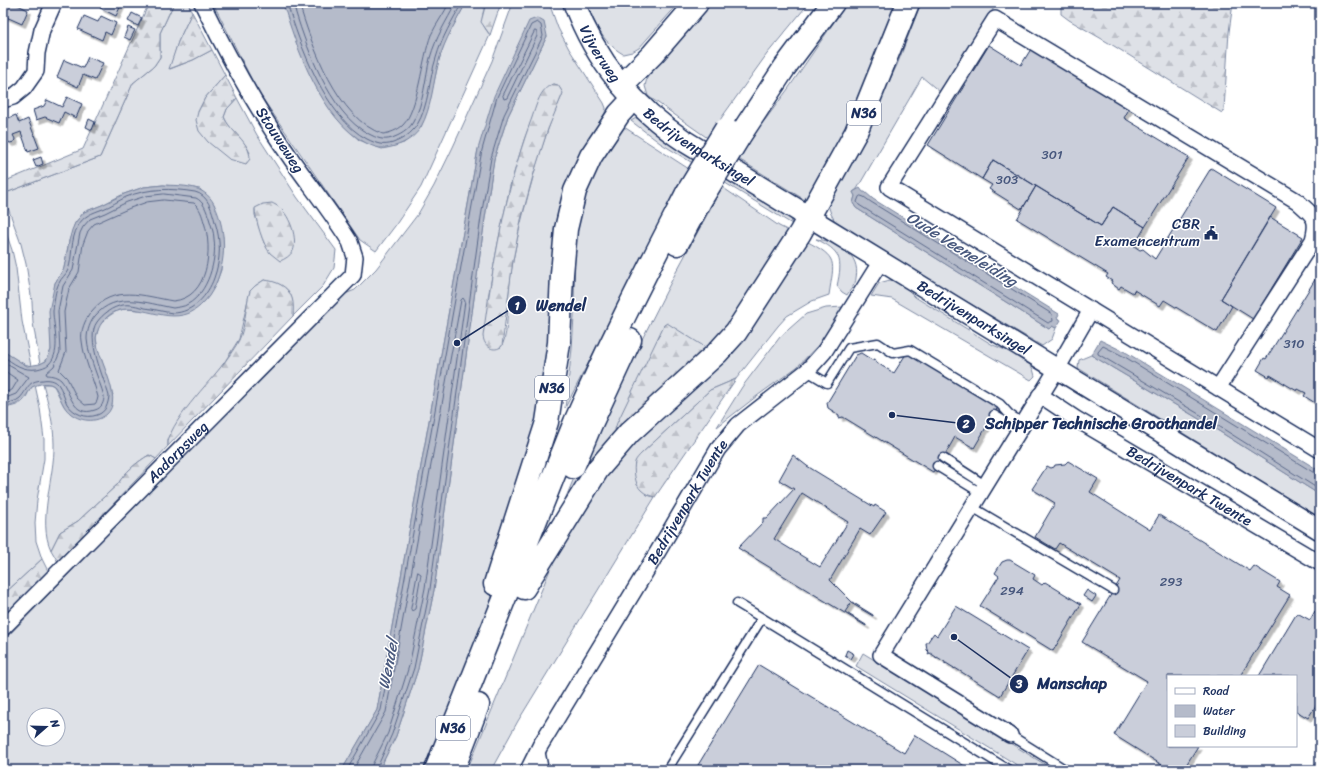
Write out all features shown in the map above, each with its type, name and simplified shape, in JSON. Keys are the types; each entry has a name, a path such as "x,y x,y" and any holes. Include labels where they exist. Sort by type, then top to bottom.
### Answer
{"highway":[{"name":"N36","path":"470,686 490,601 547,422 559,343 562,274 566,229 575,191 591,156 619,114 627,92 653,54 697,3"},
{"name":"N36","path":"436,770 575,422 597,372 638,287 733,133 774,58 815,3"},
{"name":"N36","path":"733,133 833,3"},
{"name":"N36","path":"524,588 598,469 629,433 717,353 736,332 809,217 856,132 908,3"},
{"name":"N36","path":"453,770 524,588 591,424 657,282 694,197"}],"main road":[{"name":"Vijverweg","path":"574,3 592,45 627,92"},
{"name":"Bedrijvenparksingel","path":"627,92 647,112 673,133 809,217"}],"street":[{"path":"3,100 13,97 24,88 36,71 37,53 42,30 54,3"},
{"name":"Stouweweg","path":"202,3 237,71 263,117 350,242 355,257 353,275"},
{"path":"1218,388 1313,240 1316,228 1314,217 1297,201 995,19 888,187 1091,310 1218,388 1320,450"},
{"name":"Bedrijvenparksingel","path":"809,217 1320,530"},
{"name":"Bedrijvenpark Twente","path":"528,770 540,746 718,449 738,425 807,371 824,352 881,261"},
{"name":"Aadorpsweg","path":"3,628 353,275"},
{"path":"1010,735 881,655 1057,369 1091,310"},
{"name":"Bedrijvenpark Twente","path":"1040,395 1076,419 1320,563"}],"lane":[{"path":"807,371 827,384 849,348 878,343 893,353 910,350 1000,404 1021,427"},
{"path":"994,415 1021,427"},
{"path":"943,458 983,489"},
{"path":"938,466 983,489"},
{"path":"972,506 1113,590"},
{"path":"737,603 1009,770"},
{"path":"667,770 762,618"},
{"path":"1010,735 1066,770"},
{"path":"540,746 544,770"}],"green space":[{"path":"149,3 174,3 160,33 160,57 154,66 133,83 100,157 3,194 3,182 83,149"},
{"path":"174,3 188,3 192,12 178,42 170,69 193,60 212,50 225,75 205,98 198,112 250,153 224,117 227,109 237,98 257,135 297,197 336,250 334,268 323,286 293,316 291,295 285,287 264,280 255,286 250,291 239,339 224,363 168,439 168,446 156,459 149,455 124,475 118,484 78,521 60,532 51,550 47,538 46,512 54,457 54,436 43,384 50,384 54,386 64,406 71,414 113,395 98,349 96,338 99,326 106,318 115,312 124,309 138,310 204,302 215,286 221,270 223,237 214,204 200,189 163,185 144,187 124,194 84,212 75,223 69,241 64,268 55,283 51,350 46,361 40,364 33,323 32,302 26,264 21,244 3,194 100,157 133,83 154,66 160,57 160,33","holes":["263,204 264,243 255,215 255,209"]},
{"path":"213,3 283,3 297,43 313,80 347,129 359,140 382,149 404,143 421,127 428,108 445,41 466,3 486,3 482,20 484,27 490,35 421,187 376,251 360,240 258,92"},
{"path":"486,3 501,3 490,35 481,22"},
{"path":"513,3 549,3 558,28 569,49 606,108 605,113 584,147 568,188 557,316 526,485 483,626 442,736 424,770 379,770 396,736 418,669 434,590 494,159 508,116 547,36 478,149 377,710 342,770 3,770 3,641 322,315 345,294 355,290 376,269 418,214 434,186 492,61","holes":["554,84 560,88 562,95 552,118 539,157 520,225 511,270 506,333 503,344 500,348 488,298 510,186 524,140 541,95"]},
{"path":"586,3 613,3 618,9 623,3 679,3 639,48 632,52 623,54 609,44 604,38"},
{"path":"707,3 809,3 767,54 722,117 709,139 648,96 645,86 647,78 666,50"},
{"path":"847,3 897,3 848,129 813,194 805,200 737,158 749,137 765,120 788,89"},
{"path":"921,3 997,3 940,92 922,77 857,189 853,192 855,196 853,203 856,208 1049,329 1052,326 1056,328 1052,339 1042,346 837,225 831,214 828,205 897,65"},
{"path":"1061,3 1233,3 1229,32 1224,109 1222,113 1069,20 1061,14"},
{"path":"192,12 212,50 193,60 169,69 178,42"},
{"path":"225,75 237,98 227,109 224,117 247,147 250,159 246,164 229,159 208,142 199,131 196,120 205,98"},
{"path":"554,84 558,85 563,93 548,129 521,220 513,260 502,346 493,349 487,346 483,336 501,228 521,149 538,100 541,94 549,86"},
{"path":"636,118 644,120 791,217 792,224 660,143 631,121"},
{"path":"624,127 689,169 684,182 565,408 572,349 574,316 575,233 585,193 599,155 618,130"},
{"path":"722,187 779,226 791,232 713,352 664,325 618,436 547,543 584,454 675,274"},
{"path":"272,203 280,208 287,216 294,234 293,251 280,261 267,249 260,232 255,213 255,208 263,204"},
{"path":"3,224 12,250 16,268 22,321 31,366 21,363 3,351"},
{"path":"816,239 824,240 846,250 855,262 857,270 856,280 847,295 837,286 840,269 838,257 831,248"},
{"path":"806,241 824,252 832,262 833,267 829,295 812,301 787,316 736,379 710,390 641,454 636,461 635,466 637,485 647,495 655,497 518,721 491,770 467,770 549,572 559,543 577,510"},
{"path":"264,280 277,283 288,290 293,300 293,316 168,446 169,437 181,415 232,352 243,328 250,291"},
{"path":"890,280 902,283 915,297 993,345 1026,359 1033,369 1035,376 1031,380 892,299 871,296 879,283"},
{"path":"843,307 822,341 797,367 717,427 742,387 780,337 806,314 826,308"},
{"path":"667,323 713,352 618,436 615,429 617,423 664,325"},
{"path":"1091,355 1206,423 1320,495 1320,518 1078,368 1079,360"},
{"path":"736,379 655,497 648,495 639,488 634,473 634,465 635,461 641,454 710,390"},
{"path":"35,385 44,439 44,459 37,500 35,523 36,541 42,559 3,595 3,408 21,403 31,388"},
{"path":"149,455 156,459 58,562 51,550 60,532 78,521 118,484 124,475"},
{"path":"42,559 48,571 3,618 3,595"},
{"path":"863,653 1054,770 1025,770 856,666"}],"water":[{"path":"283,3 466,3 441,52 428,111 416,134 402,143 383,148 370,145 350,132 336,118 324,101 313,81 303,61"},
{"path":"537,18 544,22 547,36 508,116 494,159 434,590 418,669 396,736 379,770 342,770 377,710 478,149 494,96 529,21"},
{"path":"163,185 185,186 198,189 210,197 219,215 222,227 224,251 219,274 209,296 198,308 183,315 163,315 132,309 113,312 103,321 96,338 97,347 112,393 112,403 109,412 101,418 96,420 85,420 75,417 64,406 55,387 50,384 41,384 32,387 20,402 3,408 3,351 27,366 40,364 46,361 51,350 49,311 55,283 64,268 69,241 75,223 84,212 124,194 144,187"},
{"path":"860,188 873,199 1059,314 1057,318 1061,320 1056,328 1052,326 1049,329 856,208 853,203 855,196 853,192"},
{"path":"1100,340 1127,353 1320,471 1320,495 1206,423 1091,355"}],"building":[{"path":"3,3 14,3 28,10 22,24 4,16 7,9 3,7"},
{"path":"103,3 122,3 116,16 100,8"},
{"path":"132,13 142,18 138,26 128,21"},
{"path":"84,16 98,22 101,16 116,23 111,35 105,32 102,40 78,29"},
{"path":"128,27 135,30 130,40 124,37"},
{"path":"989,45 1021,65 1031,49 1129,109 1124,118 1189,157 1145,227 1113,207 1101,226 993,160 982,179 928,145"},
{"path":"88,57 103,63 95,80 83,75 78,87 57,77 64,60 83,68"},
{"path":"67,97 82,104 76,118 64,112 59,123 45,117 36,120 33,110 44,106 47,100 62,107"},
{"path":"16,115 19,123 28,119 39,148 28,152 21,132 13,135 15,139 14,142 10,143 6,138 3,139 3,120"},
{"path":"89,119 95,122 92,130 86,127"},
{"path":"41,157 43,164 36,167 33,160"},
{"path":"993,160 1036,186 1023,208 1022,207 1021,209 989,189 992,185 982,179"},
{"path":"1211,168 1276,208 1221,299 1232,306 1217,332 1164,300 1160,306 1134,290 1133,293 1121,286 1119,289 1106,277 1108,274 1017,219 1023,209 1022,207 1023,208 1036,186 1101,226 1113,207 1145,227 1134,246 1140,250 1143,249 1155,259"},
{"path":"1270,217 1303,237 1253,319 1221,299"},
{"path":"1316,278 1320,281 1320,406 1304,396 1306,393 1298,389 1297,391 1270,375 1269,377 1257,370 1264,358 1266,359"},
{"path":"861,353 872,360 875,359 877,363 894,373 906,354 911,353 998,407 974,448 955,437 933,472 843,417 839,418 839,415 828,408 827,403 856,355"},
{"path":"793,455 807,466 874,507 875,505 886,512 870,535 860,529 830,580 852,602 873,615 851,603 845,612 866,626 738,548 763,522 763,518 767,518 794,489 779,480","holes":["802,493 848,522 820,567 774,539"]},
{"path":"1068,461 1098,479 1090,492 1150,530 1159,515 1250,571 1254,566 1280,582 1277,587 1290,595 1241,675 1167,675 1167,747 1197,747 1183,770 1170,770 1114,735 1147,681 1082,642 1120,580 1059,543 1055,549 1035,537 1055,503 1032,489 1047,466 1051,468 1055,465 1065,464"},
{"path":"1010,560 1035,575 1033,579 1042,585 1045,582 1081,604 1053,651 980,606 999,576 995,573 1002,562"},
{"path":"1087,590 1096,596 1092,602 1083,596"},
{"path":"956,606 1028,650 1000,696 955,668 954,669 946,663 945,664 945,662 937,657 936,658 930,653 928,654 929,652 927,650 926,643 934,633 937,636"},
{"path":"1315,611 1320,613 1320,699 1308,718 1297,712 1297,675 1260,675 1297,613 1310,620"},
{"path":"847,650 854,654 851,659 845,655"},
{"path":"759,665 904,753 915,735 971,770 695,770"}],"place":[{"name":"CBR Examencentrum","path":"1211,233"},
{"name":"Wendel","path":"457,343"},
{"name":"Schipper Technische Groothandel","path":"892,415"},
{"name":"Manschap","path":"954,637"}],"water label":[{"name":"Oude Veeneleiding","path":"962,249"}]}
